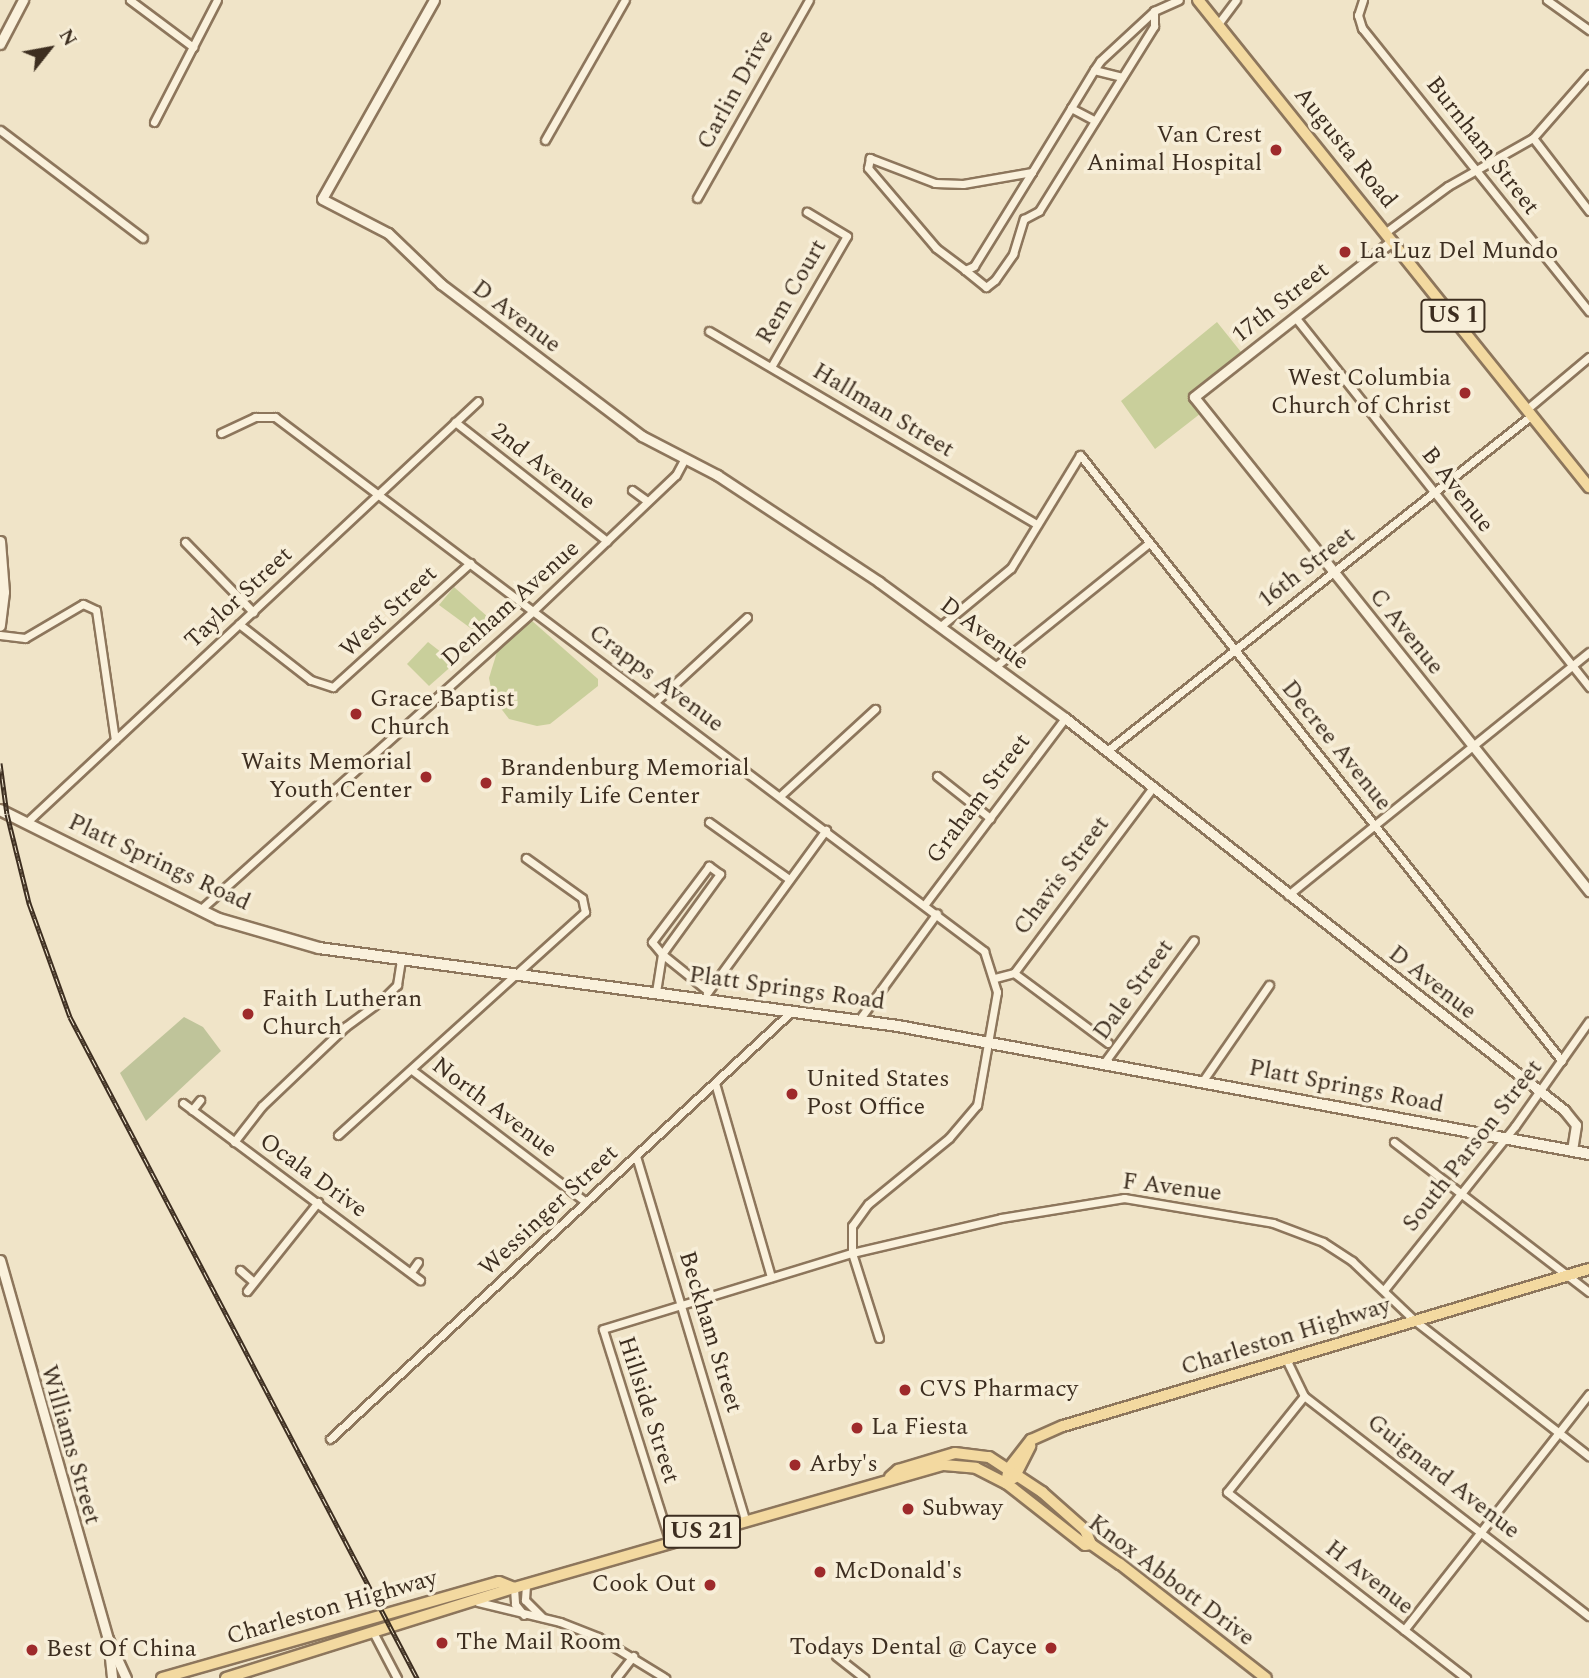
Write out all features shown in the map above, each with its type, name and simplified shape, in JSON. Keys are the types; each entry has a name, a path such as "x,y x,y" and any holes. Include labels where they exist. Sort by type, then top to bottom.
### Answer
{"main road":[{"name":"Augusta Road","path":"1198,0 1589,487"},
{"name":"Platt Springs Road","path":"0,810 201,910 296,943 518,977 706,995 988,1042 1589,1154"},
{"name":"Charleston Highway","path":"1013,1471 1031,1440 1063,1426 1589,1269"},
{"name":"Charleston Highway","path":"890,1477 898,1470 955,1453 989,1457 1013,1471 1085,1530 1091,1544"},
{"name":"Charleston Highway","path":"226,1678 745,1519 890,1477 944,1465 976,1468 1006,1483 1051,1517"},
{"path":"1006,1483 1013,1471"},
{"name":"Knox Abbott Drive","path":"1051,1517 1085,1545 1091,1544 1266,1678"},
{"name":"Charleston Highway","path":"162,1678 498,1583 520,1586"}],"street":[{"path":"0,44 23,0"},
{"path":"130,0 193,47"},
{"path":"154,122 217,0"},
{"name":"D Avenue","path":"435,0 322,200 388,233 441,284 627,425 684,460 717,475 942,625 1065,718 1540,1091 1576,1125 1572,1150"},
{"path":"545,140 625,0"},
{"name":"Carlin Drive","path":"696,198 808,0"},
{"path":"1218,24 1236,0"},
{"name":"Burnham Street","path":"1363,0 1358,15 1362,28 1589,311"},
{"path":"1547,0 1589,30"},
{"path":"965,270 974,266 1094,70 1116,41 1154,11 1173,1"},
{"path":"1032,172 963,184 935,183 870,158 868,168 936,248 986,287 995,280 1013,254 1024,219 1039,211 1154,26 1154,11"},
{"path":"1094,70 1122,77"},
{"path":"1389,237 1440,191 1533,138 1589,74"},
{"path":"1071,108 1095,121"},
{"path":"0,130 143,238"},
{"path":"1533,138 1589,211"},
{"path":"1009,210 1024,219"},
{"name":"Rem Court","path":"771,367 847,236 807,212"},
{"name":"17th Street","path":"1194,397 1295,317 1389,237"},
{"name":"B Avenue","path":"1295,317 1589,687"},
{"name":"Hallman Street","path":"709,331 1036,524"},
{"name":"16th Street","path":"1107,751 1435,492 1589,357"},
{"name":"C Avenue","path":"1194,397 1589,891"},
{"name":"Taylor Street","path":"26,823 478,401"},
{"name":"Crapps Avenue","path":"221,433 255,417 275,417 984,951 995,978 996,1011 988,1042 980,1096 970,1116 862,1211 852,1226 852,1253"},
{"name":"2nd Avenue","path":"455,422 607,541"},
{"name":"Decree Avenue","path":"1036,524 1080,455 1562,1061"},
{"name":"Denham Avenue","path":"201,910 533,611 676,475 684,460"},
{"path":"632,490 647,501"},
{"path":"942,625 1005,575 1036,524"},
{"path":"0,541 4,592 0,626"},
{"path":"185,542 253,612"},
{"path":"996,666 1149,543"},
{"name":"West Street","path":"239,624 311,680 333,687 470,563"},
{"path":"0,635 25,638 83,604 96,610 114,740"},
{"path":"654,702 747,617"},
{"path":"1288,895 1589,652"},
{"path":"780,796 875,709"},
{"name":"Graham Street","path":"925,904 1065,718"},
{"path":"937,776 989,818"},
{"name":"Chavis Street","path":"995,978 1014,972 1153,787"},
{"path":"709,822 789,879"},
{"path":"656,992 662,954 720,874 709,866 652,942 662,954 706,995 826,830"},
{"path":"338,1135 518,977 585,912 586,904 526,858"},
{"path":"859,1020 937,913"},
{"name":"Dale Street","path":"1104,1063 1194,940"},
{"path":"234,1142 261,1106 345,1027 397,985 401,961"},
{"path":"1014,972 1108,1043"},
{"path":"1202,1082 1269,985"},
{"name":"Wessinger Street","path":"330,1439 793,1010"},
{"name":"South Parson Street","path":"1384,1290 1505,1138 1589,1021"},
{"name":"North Avenue","path":"412,1070 586,1202"},
{"path":"715,1083 771,1277"},
{"path":"192,1110 200,1100"},
{"name":"Ocala Drive","path":"183,1103 420,1280"},
{"path":"1394,1142 1589,1292"},
{"name":"Beckham Street","path":"636,1156 745,1519"},
{"name":"F Avenue","path":"603,1329 852,1253 1071,1205 1140,1198 1273,1223 1307,1234 1338,1251 1414,1320 1589,1456"},
{"path":"247,1291 318,1202"},
{"path":"852,1253 879,1338"},
{"name":"Williams Street","path":"0,1260 107,1639 112,1678"},
{"path":"411,1272 418,1262"},
{"path":"240,1270 254,1282"},
{"name":"Hillside Street","path":"603,1329 670,1542"},
{"name":"Guignard Avenue","path":"1286,1359 1304,1396 1589,1616"},
{"path":"1404,1630 1589,1394"},
{"name":"H Avenue","path":"1304,1396 1227,1492 1466,1678"},
{"path":"520,1586 515,1604 524,1616"},
{"path":"520,1586 525,1600 542,1618"},
{"path":"478,1602 524,1616 542,1618 598,1637 665,1678"},
{"path":"373,1632 397,1678"},
{"name":"Williams Street","path":"107,1639 126,1678"},
{"path":"616,1678 633,1656"},
{"path":"836,1656 864,1678"}],"green space":[{"path":"1217,322 1245,357 1195,396 1205,410 1155,449 1121,401"},
{"path":"454,587 497,625 484,638 439,605"},
{"path":"531,620 598,679 598,686 550,724 537,726 509,719 493,698 489,678 497,652"},
{"path":"428,642 455,663 429,686 407,664"},
{"path":"184,1017 203,1027 221,1051 146,1121 120,1073"}],"railway":[{"path":"0,763 7,814 29,903 70,1017 417,1678"}],"place":[{"name":"Van Crest Animal Hospital","path":"1276,150"},
{"name":"La Luz Del Mundo","path":"1345,252"},
{"name":"West Columbia Church of Christ","path":"1465,393"},
{"name":"Grace Baptist Church","path":"356,714"},
{"name":"Waits Memorial Youth Center","path":"426,777"},
{"name":"Brandenburg Memorial Family Life Center","path":"486,783"},
{"name":"Faith Lutheran Church","path":"248,1014"},
{"name":"United States Post Office","path":"792,1094"},
{"name":"CVS Pharmacy","path":"905,1390"},
{"name":"La Fiesta","path":"857,1428"},
{"name":"Arby's","path":"795,1465"},
{"name":"Subway","path":"908,1509"},
{"name":"McDonald's","path":"820,1572"},
{"name":"Cook Out","path":"710,1585"},
{"name":"The Mail Room","path":"442,1643"},
{"name":"Todays Dental @ Cayce","path":"1051,1648"},
{"name":"Best Of China","path":"32,1650"}]}
